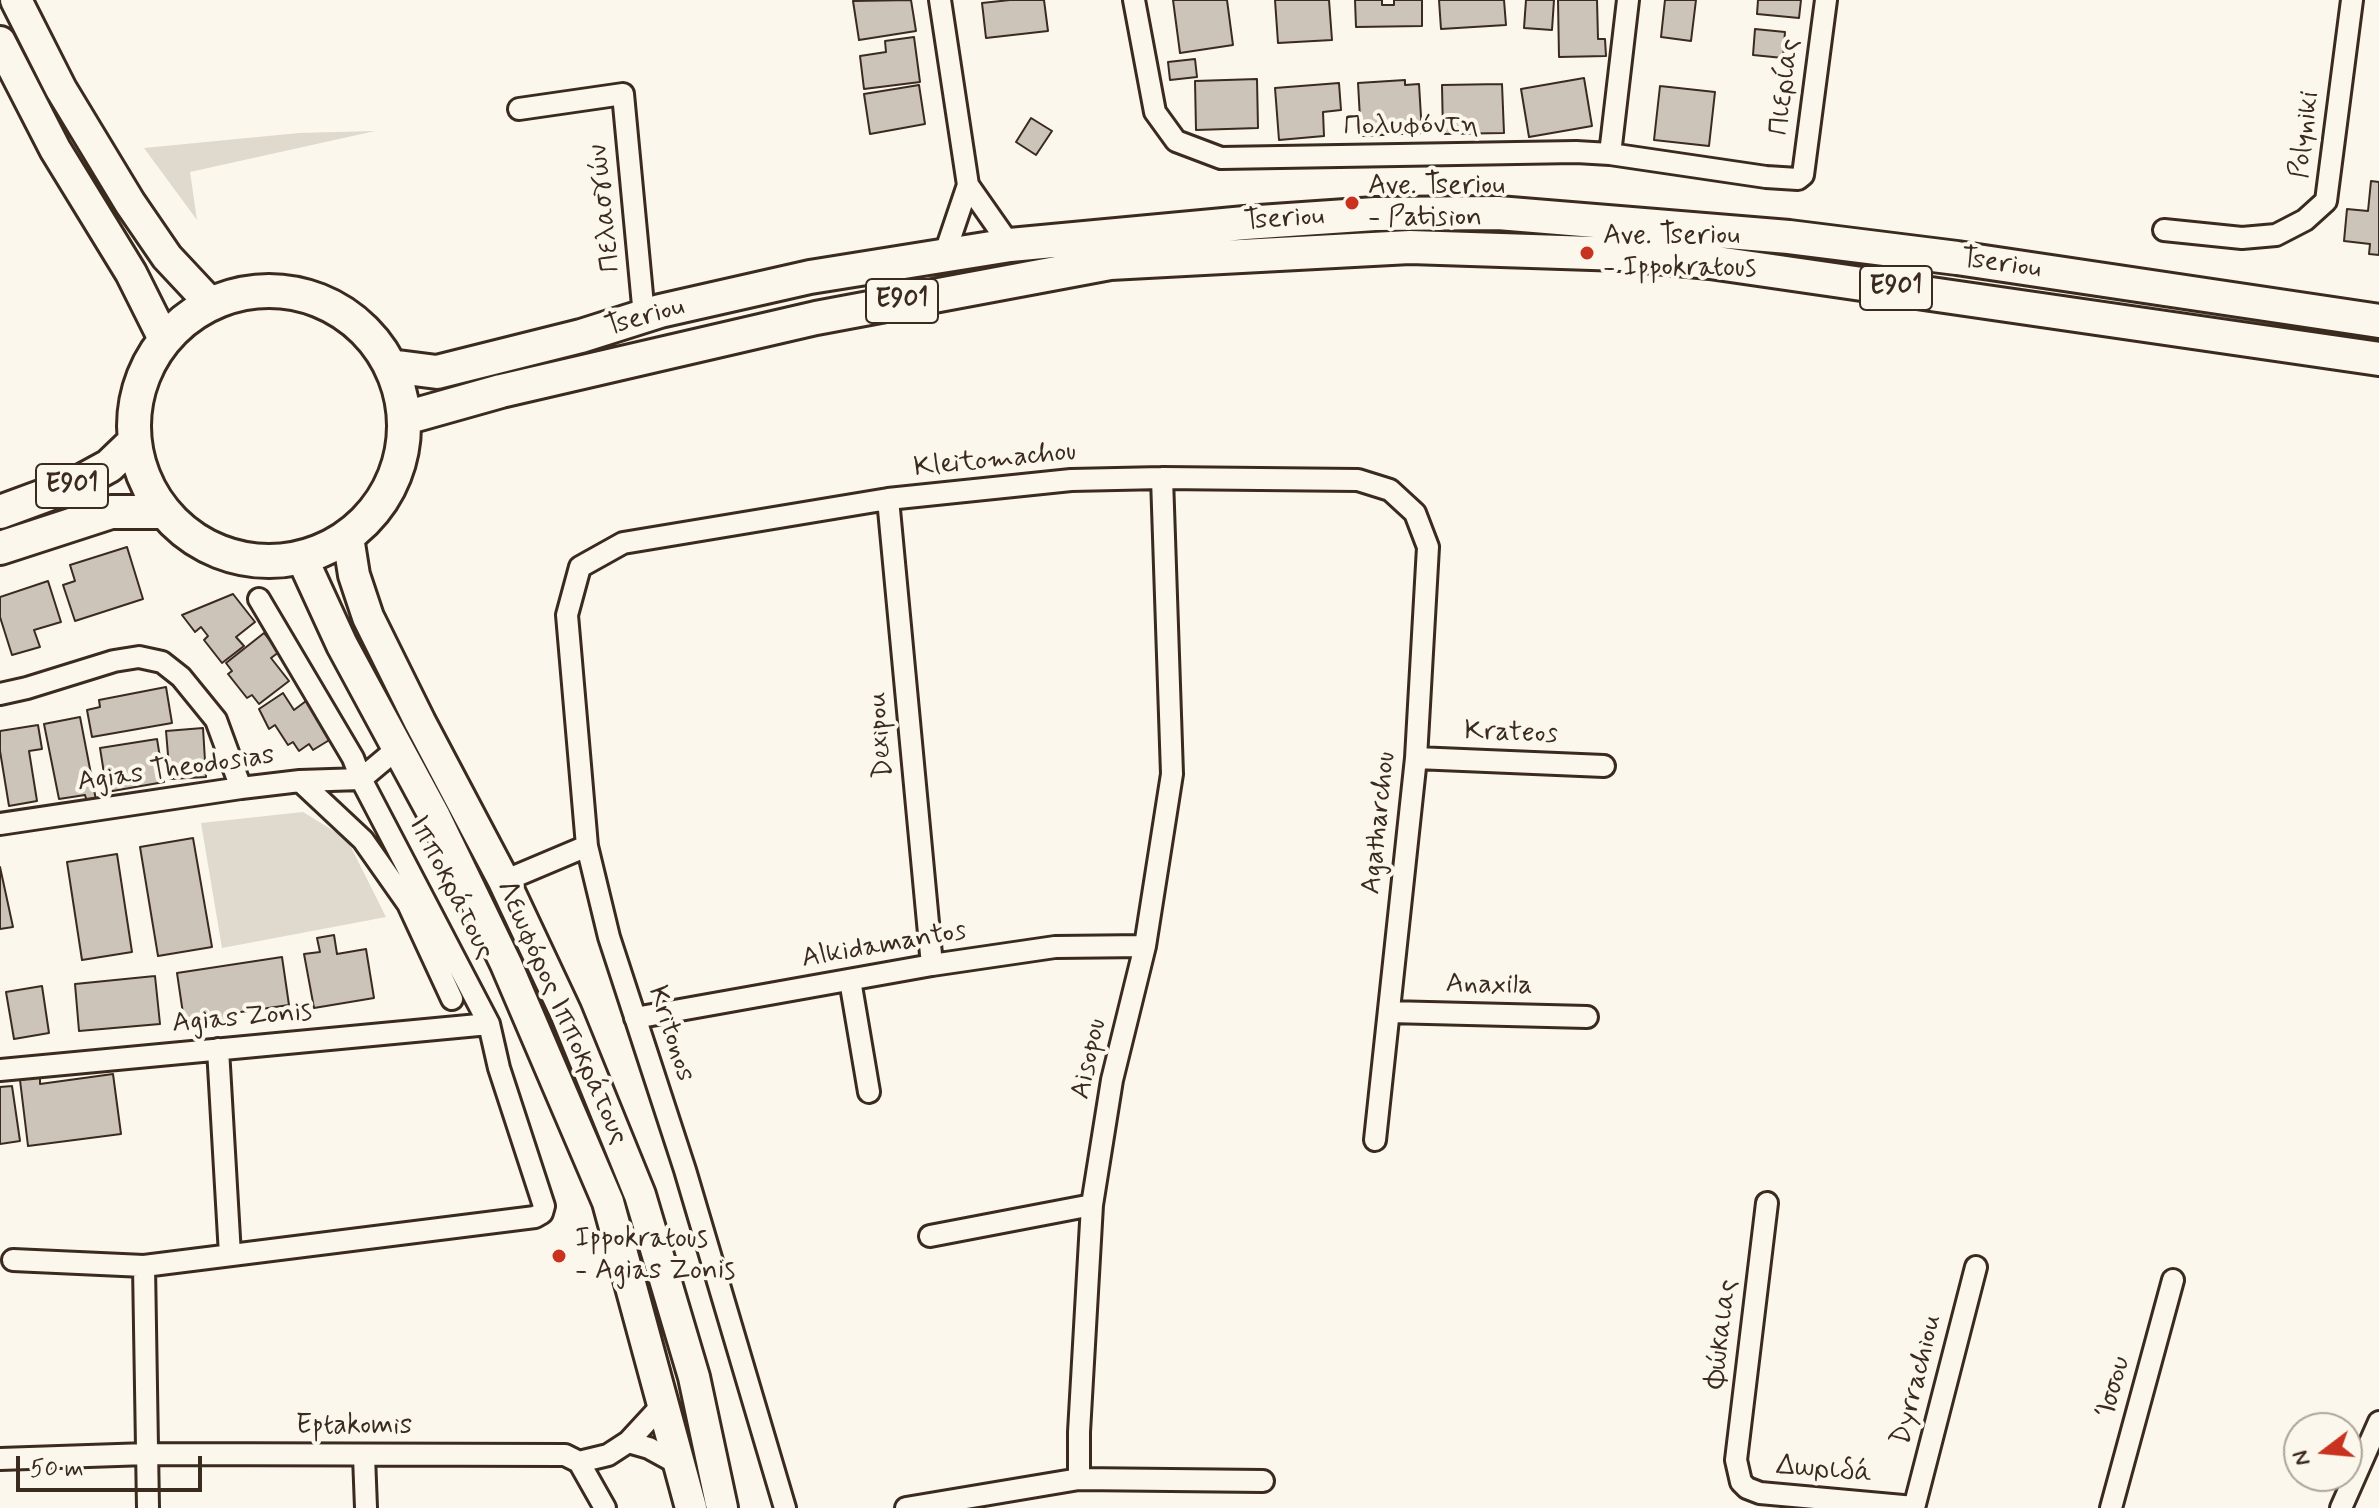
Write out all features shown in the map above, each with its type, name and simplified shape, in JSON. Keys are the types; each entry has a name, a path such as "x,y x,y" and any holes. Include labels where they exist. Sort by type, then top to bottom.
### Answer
{"main road":[{"path":"16,0 61,89 130,203 167,257 211,304"},
{"path":"0,42 55,149 131,273 164,339"},
{"name":"Tseriou","path":"390,366 437,372 581,336 644,316 810,277 1010,245 1375,214 1498,213 1789,237 1957,258 2379,321"},
{"name":"Tseriou","path":"405,418 501,391 816,318 1110,263 1410,247 1622,254 1710,262 2379,359"},
{"path":"271,290 306,295 338,309 366,330 390,366 400,391 405,418 400,464 380,505 348,537 326,550 302,558 266,562 230,557 196,541 165,512 147,486 134,442 135,405 145,370 164,339 197,310 236,294 271,290"},
{"name":"E901","path":"0,512 76,484 109,466 134,442"},
{"name":"E901","path":"0,548 111,512 165,512"},
{"name":"Λεωφόρος Ιπποκράτους","path":"348,537 354,575 368,617 504,881 566,1013 640,1195 694,1377 722,1508"},
{"name":"Λεωφόρος Ιπποκράτους","path":"302,558 342,645 435,817 506,964 608,1202 691,1508"}],"street":[{"path":"940,0 968,185 1010,245"},
{"name":"Πολυφόντη","path":"1134,0 1155,112 1176,141 1221,158 1610,154 1798,179"},
{"path":"1610,154 1628,0"},
{"name":"Πιερίας","path":"1798,179 1803,175 1826,0"},
{"name":"Polyniki","path":"2164,230 2242,238 2276,235 2305,220 2326,201 2352,0"},
{"name":"Πελασγών","path":"519,109 623,94 644,316"},
{"path":"944,256 968,185"},
{"name":"Aisopou","path":"1079,1479 1092,1205 1112,1080 1145,946 1172,774 1162,478"},
{"name":"Kleitomachou","path":"580,567 623,543 888,499 1071,480 1358,480 1390,490 1415,513"},
{"name":"Dexipou","path":"888,499 932,965"},
{"name":"Agatharchou","path":"1375,1140 1416,758 1428,547 1415,513"},
{"name":"Kritonos","path":"580,567 567,615 587,846 609,937 685,1170 785,1508"},
{"name":"Ιπποκράτους","path":"230,1255 535,1217 542,1213 544,1206 499,1068 489,1024 361,779 353,758 259,599"},
{"path":"0,694 114,661 139,657 162,662 181,677 216,720 241,788"},
{"path":"361,779 398,748"},
{"name":"Krateos","path":"1416,758 1604,766"},
{"name":"Agias Theodosias","path":"0,824 241,788 300,781 361,779"},
{"path":"300,781 363,840 408,904 452,999"},
{"path":"504,881 587,846"},
{"name":"Alkidamantos","path":"635,1018 932,965 1055,947 1145,946"},
{"path":"850,980 869,1092"},
{"name":"Anaxila","path":"1389,1012 1587,1017"},
{"name":"Agias Zonis","path":"0,1070 489,1024"},
{"path":"13,1260 144,1266 230,1255 218,1049"},
{"name":"Φώκαιας","path":"1737,1473 1736,1460 1767,1203"},
{"path":"930,1236 1092,1205"},
{"path":"144,1266 148,1508"},
{"name":"Dyrrachiou","path":"1914,1507 1976,1267"},
{"name":"Ίσσου","path":"2111,1508 2173,1280"},
{"path":"664,1403 628,1442 649,1448 680,1465"},
{"path":"2341,1508 2379,1422"},
{"name":"Eptakomis","path":"0,1459 147,1454 572,1458 608,1455 628,1442"},
{"path":"364,1456 366,1508"},
{"path":"572,1458 605,1508"},
{"name":"Δωριδά","path":"1737,1473 1747,1488 1760,1493 1914,1507"},
{"path":"906,1508 1079,1479 1263,1481"}],"shaded area":[{"path":"375,131 190,172 197,220 144,148 299,133"},
{"path":"303,812 347,839 386,917 222,948 201,823"}],"building":[{"path":"911,0 916,31 859,40 853,1"},
{"path":"1044,0 1048,31 986,38 982,3"},
{"path":"1173,0 1227,0 1233,45 1180,53"},
{"path":"1275,0 1329,0 1332,40 1278,43"},
{"path":"1355,0 1382,0 1382,5 1394,5 1394,0 1422,0 1422,26 1356,27"},
{"path":"1439,0 1504,0 1506,25 1441,29"},
{"path":"1526,0 1554,0 1552,30 1524,28"},
{"path":"1558,0 1597,0 1598,39 1605,39 1606,56 1559,57"},
{"path":"1665,0 1696,0 1691,41 1661,37"},
{"path":"1758,0 1801,0 1799,18 1757,14"},
{"path":"1755,29 1785,32 1783,58 1753,55"},
{"path":"914,37 920,82 864,89 860,56 886,52 885,41"},
{"path":"1195,59 1197,77 1170,80 1168,62"},
{"path":"1584,78 1592,126 1529,137 1521,89"},
{"path":"1257,79 1258,128 1196,130 1195,81"},
{"path":"1405,80 1405,85 1419,84 1422,133 1361,136 1358,83"},
{"path":"1339,83 1341,110 1323,112 1324,136 1279,140 1275,88"},
{"path":"1502,84 1504,133 1443,134 1442,85"},
{"path":"919,85 925,124 870,134 864,94"},
{"path":"1660,86 1715,92 1709,146 1654,140"},
{"path":"1031,118 1052,131 1036,155 1016,142"},
{"path":"2371,181 2379,182 2379,255 2369,254 2370,244 2344,241 2347,209 2368,211"},
{"path":"127,547 143,599 75,621 63,585 75,581 70,565"},
{"path":"48,581 61,622 34,630 40,647 12,655 0,617 0,597"},
{"path":"233,594 255,622 236,637 244,646 222,663 204,640 208,636 201,627 195,632 182,615"},
{"path":"264,633 279,652 271,658 289,681 259,704 252,695 247,698 228,674 232,671 226,663"},
{"path":"166,687 172,723 92,737 87,710 100,707 99,700"},
{"path":"283,693 294,710 306,701 331,739 313,750 309,744 299,751 293,742 288,745 275,725 269,729 259,709"},
{"path":"80,717 96,800 87,802 85,795 59,799 44,724"},
{"path":"38,725 42,749 29,751 37,801 9,806 0,731"},
{"path":"203,728 206,777 170,779 166,731"},
{"path":"157,739 164,782 107,792 100,748"},
{"path":"193,838 212,947 158,956 140,847"},
{"path":"117,854 132,952 82,960 67,862"},
{"path":"0,867 13,927 0,929"},
{"path":"334,935 337,954 366,949 374,998 314,1008 304,954 320,952 317,938"},
{"path":"282,957 289,1005 227,1014 228,1021 185,1027 177,973"},
{"path":"155,976 160,1024 79,1031 75,984"},
{"path":"42,986 49,1033 14,1039 6,992"},
{"path":"113,1074 121,1134 28,1146 20,1080 40,1077 40,1084"},
{"path":"12,1086 20,1141 0,1144 0,1087"}],"place":[{"name":"Ave. Tseriou - Patision","path":"1352,203"},
{"name":"Ave. Tseriou - Ippokratous","path":"1587,253"},
{"name":"Ippokratous - Agias Zonis","path":"559,1256"}]}
